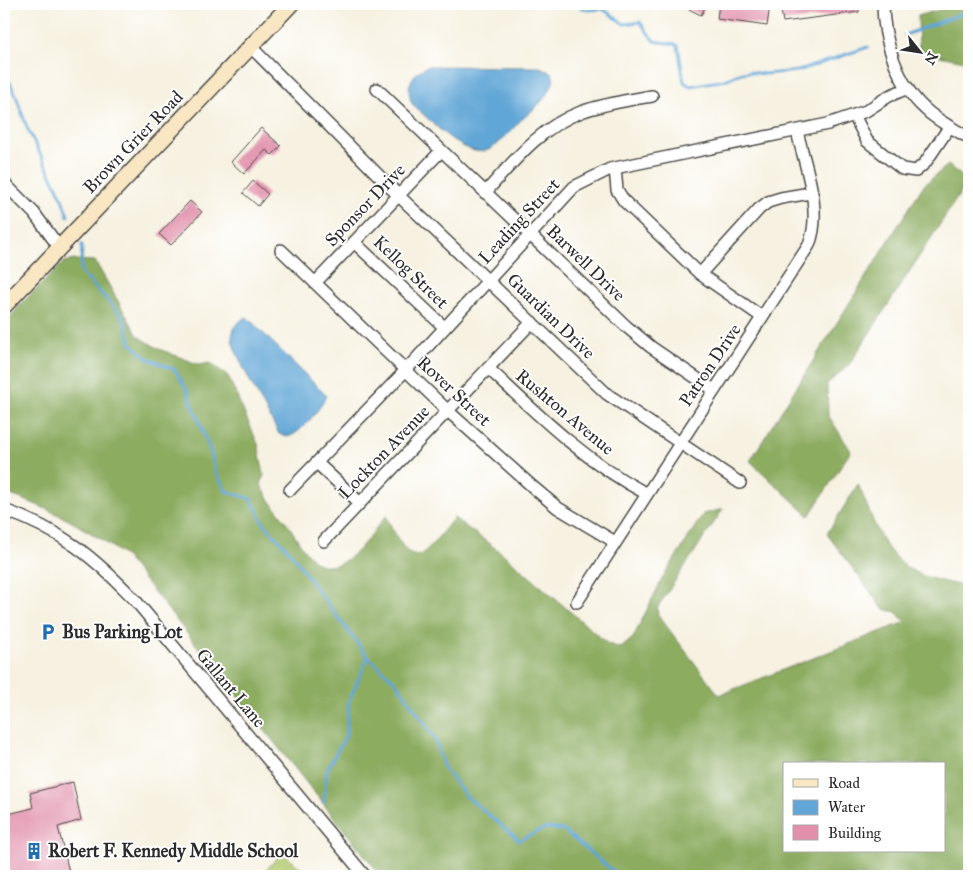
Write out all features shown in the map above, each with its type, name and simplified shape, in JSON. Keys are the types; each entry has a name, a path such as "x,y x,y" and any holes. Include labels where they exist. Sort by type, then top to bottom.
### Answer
{"main road":[{"name":"Brown Grier Road","path":"4,306 291,4"}],"street":[{"path":"883,4 886,27 896,66 908,88 927,111 964,134"},
{"name":"Guardian Drive","path":"250,46 399,196 607,394 740,483"},
{"name":"Leading Street","path":"290,490 406,370 574,188 614,168 797,131 854,115 908,88"},
{"name":"Barwell Drive","path":"377,89 484,193 627,327 714,390"},
{"path":"484,193 527,146 564,120 582,112 652,96"},
{"path":"854,115 867,141 902,169 916,171 925,163 950,126"},
{"name":"Patron Drive","path":"577,602 679,442 809,245 814,232 814,212 797,131"},
{"name":"Sponsor Drive","path":"315,283 441,151"},
{"path":"614,168 617,190 624,201 700,274 762,317"},
{"path":"4,183 34,213 59,246"},
{"path":"700,274 759,209 768,202 810,193"},
{"name":"Kellog Street","path":"354,242 444,328"},
{"name":"Rover Street","path":"281,250 448,411 558,508 615,542"},
{"name":"Lockton Avenue","path":"324,541 532,322"},
{"name":"Rushton Avenue","path":"488,368 557,432 592,460 647,494"},
{"path":"317,463 360,503"},
{"name":"Gallant Lane","path":"4,510 53,530 78,546 108,572 135,600 365,876"}],"green space":[{"path":"959,4 969,4 969,72 964,61 919,52 918,16"},
{"path":"948,165 968,181 849,365 827,384 828,415 851,451 809,516 750,461 923,186"},
{"path":"75,260 95,261 138,336 159,349 200,365 210,363 228,376 258,444 264,475 261,485 303,548 318,563 328,566 338,564 357,552 386,516 404,547 411,554 417,555 424,552 432,544 454,518 502,553 608,644 621,648 633,638 662,579 703,514 723,509 657,608 658,615 719,695 905,622 896,612 883,609 827,534 858,484 880,535 895,557 917,573 969,588 969,876 581,876 540,872 535,876 381,876 126,557 98,537 68,520 20,498 4,493 4,325 19,306 64,262"},
{"path":"282,852 306,873 308,876 261,876"}],"water":[{"path":"429,66 540,67 552,73 554,80 548,93 540,103 499,143 485,151 476,151 467,148 446,135 412,104 409,92 411,81 418,72"},
{"path":"247,317 326,395 311,418 300,430 290,436 279,434 238,357 232,335 238,323"}],"building":[{"path":"678,4 707,4 701,15"},
{"path":"719,4 770,5 767,26 717,19"},
{"path":"780,4 858,4 859,12 783,22"},
{"path":"261,128 281,146 272,155 266,150 244,174 231,162"},
{"path":"253,181 268,194 258,206 243,193"},
{"path":"190,201 202,212 171,245 159,234"},
{"name":"Robert F. Kennedy Middle School","path":"73,782 81,820 58,827 70,876 4,876 4,815 33,808 30,793"}],"waterway":[{"path":"574,4 588,10 603,9 624,24 640,22 654,41 678,46 684,82 690,86 725,80 741,73 764,74 798,71 868,47"},
{"path":"905,35 969,11"},
{"path":"4,71 15,93 27,128 60,193 68,216"},
{"path":"82,245 81,272 123,317 131,344 149,359 175,370 187,390 211,453 216,473 226,491 251,499 264,524 292,554 368,657 397,683 435,739 444,768 466,796 519,840 546,828 563,830 619,876"},
{"path":"324,802 327,770 346,735 349,701 368,657"}],"place":[{"name":"Bus Parking Lot","path":"48,632"},
{"name":"Robert F. Kennedy Middle School","path":"34,851"}]}
